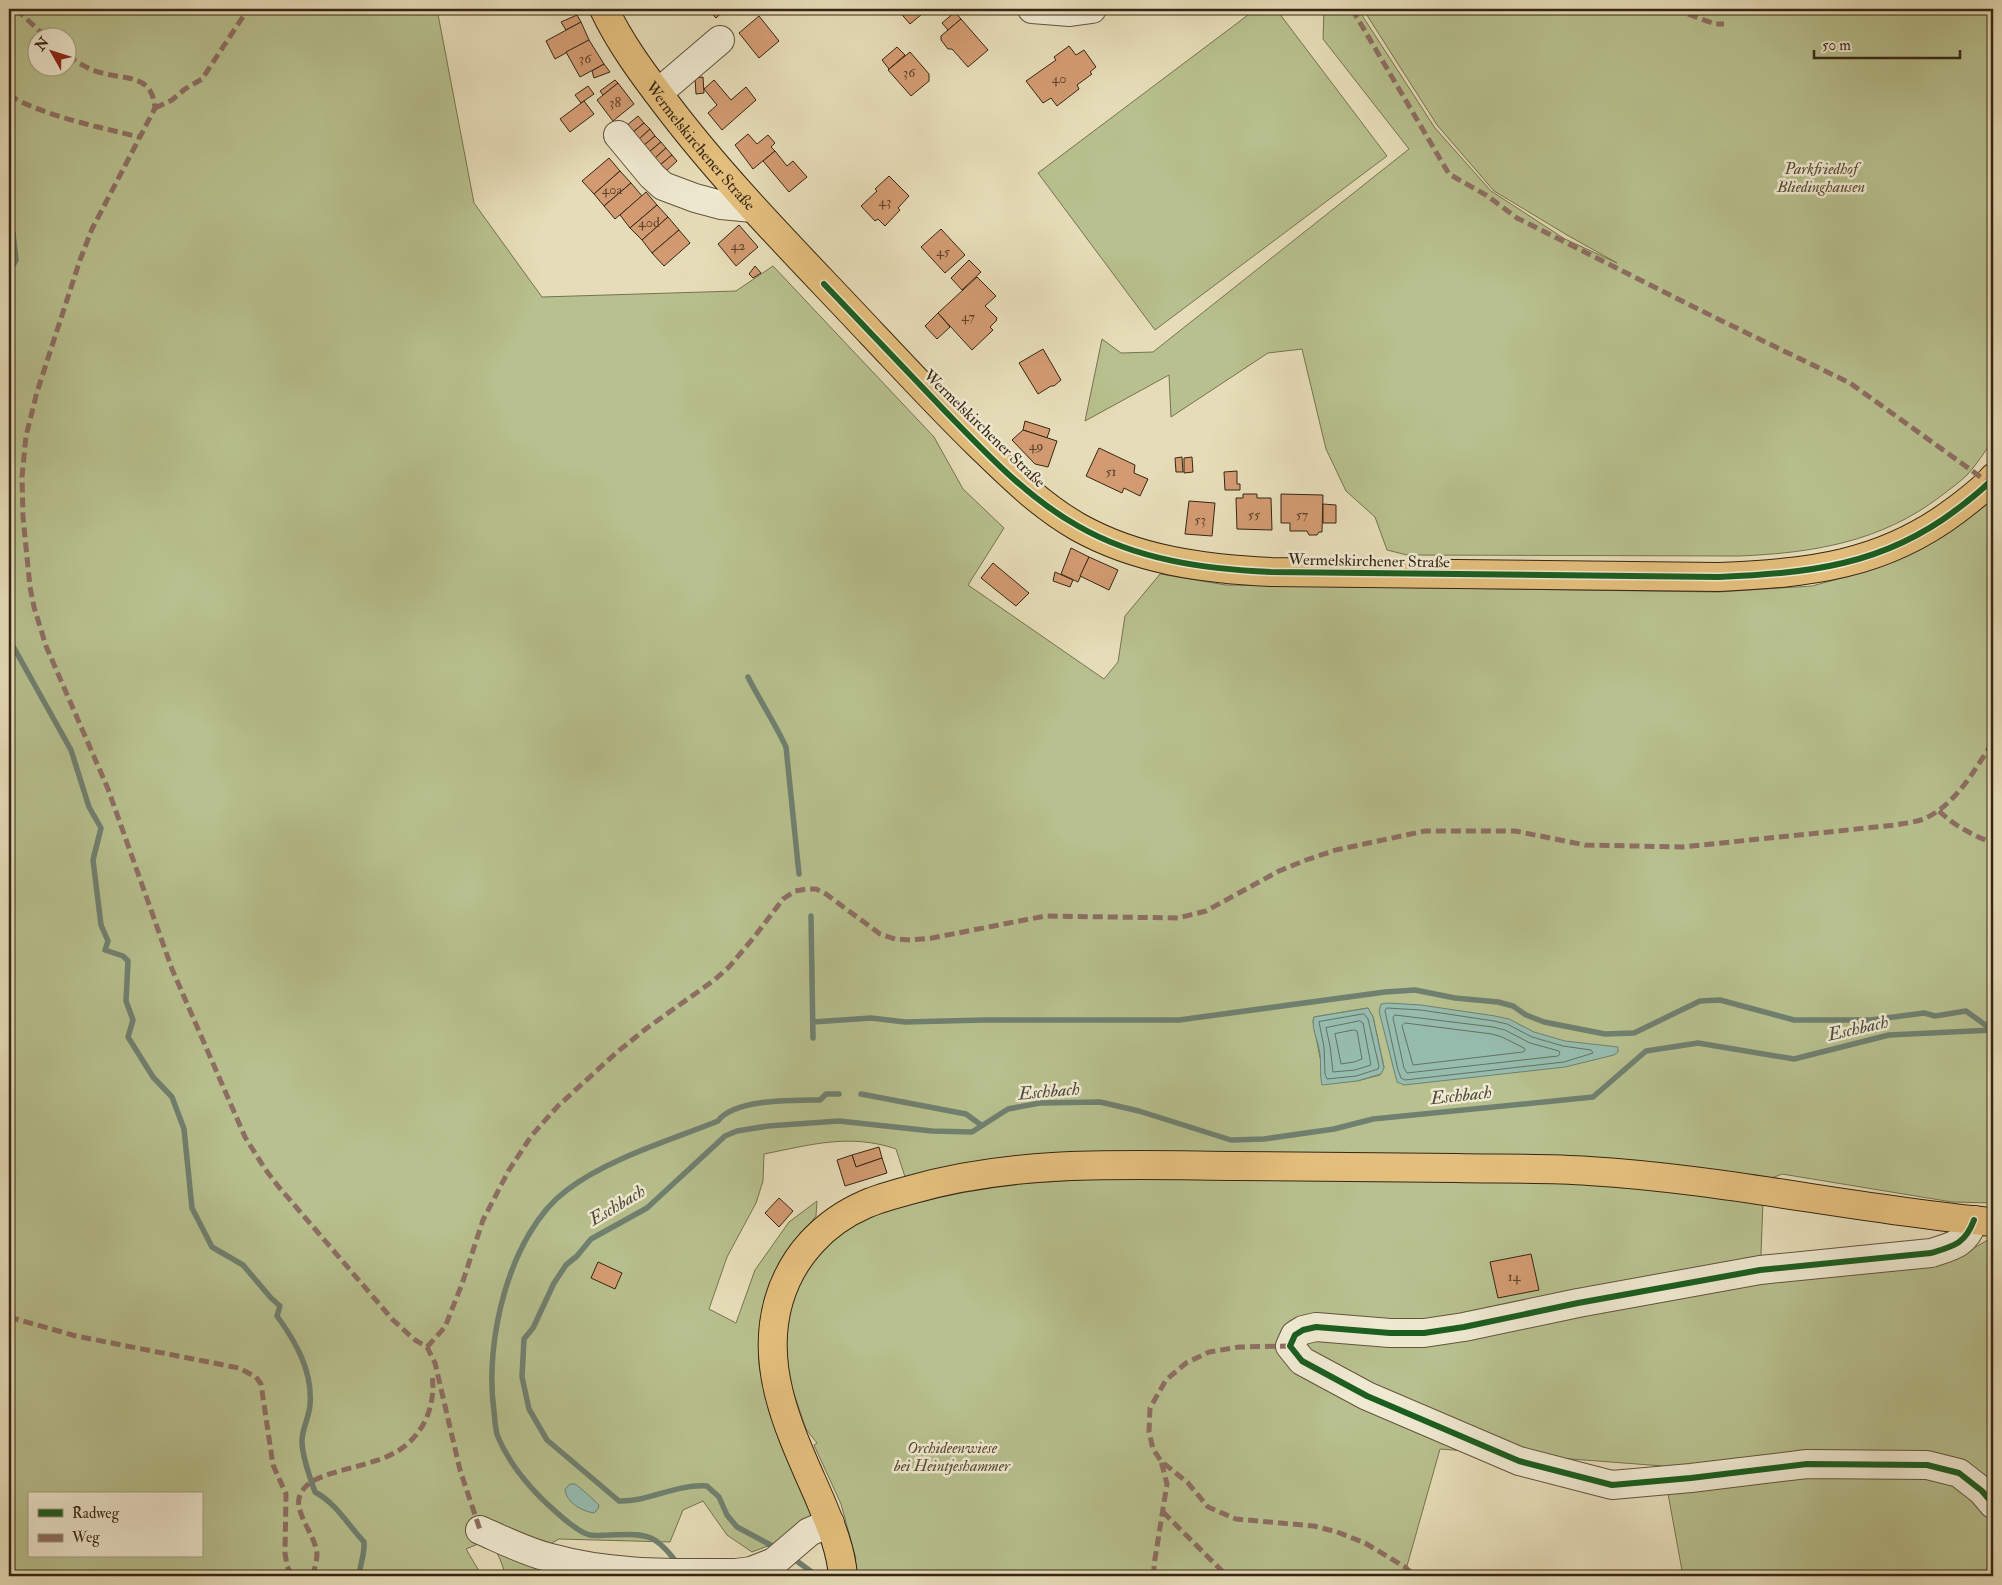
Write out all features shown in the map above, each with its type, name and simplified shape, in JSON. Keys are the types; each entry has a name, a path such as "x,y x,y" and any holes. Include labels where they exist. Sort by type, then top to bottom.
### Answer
{"main road":[{"name":"Wermelskirchener Straße","path":"604,9 639,69 691,137 752,208 954,420 1025,490 1079,527 1130,550 1180,564 1230,571 1719,577 1784,573 1859,560 1903,543 1947,516 1993,478"},
{"path":"844,1576 841,1558 830,1523 785,1417 776,1384 772,1344 780,1298 788,1279 806,1248 822,1231 839,1218 880,1199 941,1181 1037,1167 1108,1165 1589,1171 1685,1181 1984,1221"}],"street":[{"path":"1032,9 1070,12 1092,9"},
{"path":"658,93 720,40"},
{"path":"618,135 652,176 663,186 694,198 721,205 752,208"},
{"path":"1984,1221 1961,1241 1949,1248 1931,1253 1760,1270 1424,1333 1390,1333 1316,1327 1303,1330 1295,1335 1290,1346 1302,1362 1367,1396 1519,1461 1612,1485 1807,1464 1927,1464 1958,1473 1982,1491 1993,1504"},
{"path":"480,1530 548,1558 626,1571 736,1573 765,1567 787,1552 809,1532 830,1523"}],"green space":[{"path":"9,9 437,9 474,203 542,297 736,291 773,266 934,437 963,489 1004,528 968,585 1104,679 1118,662 1125,616 1160,574 1226,585 1718,592 1812,586 1867,571 1919,550 1971,516 1993,496 1993,1203 1952,1202 1782,1174 1762,1182 1647,1166 906,1180 896,1149 879,1144 846,1141 830,1142 764,1154 763,1181 756,1203 727,1257 709,1309 736,1323 755,1270 789,1222 817,1201 816,1216 791,1247 763,1311 759,1332 759,1365 768,1404 817,1522 786,1539 752,1552 727,1535 703,1501 683,1510 670,1542 559,1539 530,1555 537,1576 506,1576 490,1539 466,1549 482,1576 9,1576","holes":["1368,1008 1373,1017 1384,1067 1380,1075 1357,1081 1320,1058 1313,1021 1314,1017"]},
{"path":"1256,9 1276,9 1387,156 1155,330 1038,173"},
{"name":"Parkfriedhof Bliedinghausen","path":"1324,9 1358,9 1435,128 1491,191 1565,239 1617,263 1494,191 1437,125 1363,9 1993,9 1993,440 1968,474 1918,512 1870,534 1820,548 1739,556 1407,555 1387,550 1375,517 1346,491 1326,449 1302,349 1268,353 1171,417 1169,375 1085,421 1102,339 1121,353 1153,352 1409,149 1323,39"},
{"name":"Orchideenwiese bei Heintjeshammer","path":"1124,1177 1617,1183 1763,1202 1761,1254 1772,1282 1951,1261 1993,1237 1993,1576 1683,1576 1663,1466 1440,1449 1405,1573 1408,1576 853,1576 850,1561 856,1559 841,1504 814,1445 817,1443 806,1429 784,1365 785,1322 799,1279 820,1249 868,1214 925,1198 985,1186"}],"water":[{"path":"1381,1004 1421,1005 1495,1016 1509,1019 1534,1032 1565,1041 1618,1047 1618,1052 1614,1055 1565,1067 1404,1085 1397,1082 1379,1011"},
{"path":"1368,1008 1373,1017 1384,1068 1381,1074 1357,1081 1322,1085 1320,1054 1313,1025 1314,1017"},
{"path":"570,1484 578,1486 599,1505 594,1513 575,1506 571,1502 565,1489"}],"building":[{"path":"708,9 726,9 716,18"},
{"path":"897,9 928,9 910,24"},
{"path":"955,12 961,19 948,30 942,23"},
{"path":"577,15 581,22 566,30 561,22"},
{"path":"759,16 779,41 759,58 739,33"},
{"path":"961,19 988,50 968,67 941,40 941,36"},
{"path":"581,22 589,40 555,59 546,41"},
{"path":"589,40 604,64 580,77 566,52"},
{"path":"1069,46 1076,55 1084,50 1096,67 1090,72 1092,74 1077,85 1079,89 1057,106 1051,98 1043,103 1026,81 1056,60 1054,57"},
{"path":"897,47 905,55 889,69 882,60"},
{"path":"910,52 929,74 929,81 911,96 888,70"},
{"path":"604,64 610,72 594,78 592,71"},
{"path":"703,77 704,93 696,94 695,78"},
{"path":"615,80 618,83 603,95 600,91"},
{"path":"714,80 731,100 746,87 756,100 722,130 708,113 717,105 704,89"},
{"path":"618,83 634,104 613,121 597,100"},
{"path":"588,86 594,94 581,103 575,95"},
{"path":"584,101 594,114 570,132 560,119"},
{"path":"638,116 644,123 632,133 626,126"},
{"path":"644,123 650,129 638,140 632,133"},
{"path":"650,129 655,136 643,146 638,140"},
{"path":"748,134 757,144 768,135 775,143 771,147 775,151 753,169 735,145"},
{"path":"655,136 661,142 649,152 643,146"},
{"path":"661,142 666,148 654,159 649,152"},
{"path":"666,148 672,155 660,165 654,159"},
{"path":"775,151 787,166 793,161 807,177 789,192 763,161"},
{"path":"672,155 677,161 665,172 660,165"},
{"path":"609,158 620,171 594,194 582,181"},
{"path":"620,171 631,183 604,206 594,194"},
{"path":"889,176 909,196 898,208 900,210 885,226 878,219 875,221 861,206"},
{"path":"631,183 642,196 615,219 604,206"},
{"path":"646,192 657,205 630,228 620,215"},
{"path":"657,205 668,217 642,240 630,228"},
{"path":"668,217 679,230 652,253 642,240"},
{"path":"739,225 758,247 736,266 718,244"},
{"path":"941,229 965,255 945,273 921,247"},
{"path":"679,230 690,243 664,266 652,253"},
{"path":"969,260 981,272 962,290 951,278"},
{"path":"755,266 761,273 753,278 749,274"},
{"path":"977,277 996,296 985,306 997,318 990,327 993,330 972,350 938,313"},
{"path":"938,313 950,327 937,339 925,326"},
{"path":"1043,349 1061,380 1038,394 1019,363"},
{"path":"1025,421 1050,429 1047,438 1023,430"},
{"path":"1023,430 1057,441 1048,467 1035,464 1012,440"},
{"path":"1099,448 1135,465 1134,473 1148,479 1140,496 1124,488 1122,493 1086,476"},
{"path":"1182,457 1183,472 1176,472 1175,458"},
{"path":"1192,457 1193,472 1184,473 1184,458"},
{"path":"1237,471 1237,484 1240,484 1240,490 1225,490 1224,472"},
{"path":"1243,494 1257,494 1257,498 1271,498 1272,530 1237,529 1236,498 1243,498"},
{"path":"1281,494 1323,495 1322,532 1319,532 1317,535 1309,535 1307,531 1290,531 1290,523 1281,523"},
{"path":"1189,501 1215,503 1212,536 1185,534"},
{"path":"1323,504 1336,505 1336,523 1323,523"},
{"path":"1071,548 1089,557 1078,582 1061,574"},
{"path":"1089,557 1118,570 1109,590 1080,576"},
{"path":"993,563 1029,593 1016,606 981,578"},
{"path":"1055,572 1073,580 1070,587 1053,581"},
{"path":"879,1147 882,1158 856,1167 852,1155"},
{"path":"852,1155 856,1167 882,1158 887,1173 845,1186 837,1160"},
{"path":"779,1198 793,1211 779,1227 765,1213"},
{"path":"1531,1254 1539,1290 1498,1298 1490,1262"},
{"path":"598,1262 622,1273 615,1289 591,1278"}],"waterway":[{"path":"9,272 16,260 13,233"},
{"path":"9,639 71,750 89,807 101,828 93,860 101,925 108,941 105,950 123,956 128,961 126,1001 133,1020 128,1037 153,1077 172,1097 184,1129 192,1208 212,1247 243,1265 280,1306 277,1316 297,1347 309,1381 310,1405 302,1438 307,1468 315,1492 330,1502 364,1542 359,1576"},
{"path":"748,677 786,747 799,874"},
{"path":"811,916 813,1038"},
{"path":"813,1022 871,1018 905,1022 1179,1020 1385,992 1415,990 1455,998 1498,1002 1513,1006 1526,1015 1544,1022 1605,1034 1634,1033 1700,1001 1720,1000 1794,1020 1871,1020 1924,1013 1935,1016 1966,1011 1991,1029"},
{"name":"Eschbach","path":"778,1549 737,1527 727,1515 719,1497 707,1486 695,1486 641,1499 619,1501 547,1440 529,1409 522,1377 524,1339 533,1328 554,1283 566,1265 577,1256 591,1239 647,1208 725,1136 737,1131 768,1126 839,1121 932,1131 972,1132 1008,1109 1040,1103 1100,1102 1139,1111 1231,1140 1264,1139 1334,1129 1373,1119 1593,1097 1646,1051 1698,1043 1794,1059 1889,1035 1993,1030"},
{"path":"677,1563 662,1545 648,1537 641,1535 592,1535 578,1530 542,1499 523,1478 512,1462 502,1446 496,1431 492,1383 497,1322 505,1291 516,1261 530,1233 547,1209 567,1190 583,1179 640,1151 718,1121 737,1108 765,1102 820,1100 826,1094 839,1094"},
{"path":"861,1094 966,1114 981,1125"},
{"name":"Eschbach","path":"790,1556 817,1576"}],"marked path":[{"path":"16,9 36,28"},
{"path":"155,108 172,100 185,89 202,79 248,9"},
{"path":"1352,9 1449,174 1486,195 1517,218 1850,383 1989,483"},
{"path":"1674,9 1715,24 1724,24"},
{"path":"78,62 93,70 137,80 144,84 153,97 155,108 92,229 37,392 26,436 22,477 23,517 30,587 34,607 46,646 108,789 172,969 245,1137 278,1186 393,1320 415,1340 427,1347 435,1363 460,1470 480,1530"},
{"path":"9,95 55,115 139,137"},
{"path":"427,1347 445,1327 462,1284 483,1220 509,1170 532,1135 558,1106 616,1053 729,967 783,899 795,891 816,889 826,894 880,934 895,939 932,938 1045,916 1178,918 1206,911 1279,871 1306,860 1336,850 1425,831 1515,831 1585,845 1682,847 1896,825 1915,821 1926,818 1947,804 1972,774 1993,742"},
{"path":"1939,811 1964,830 1993,843"},
{"path":"9,1317 76,1336 239,1368 256,1377 261,1384 273,1465 286,1494 285,1553 287,1566 292,1576"},
{"path":"1290,1346 1239,1347 1209,1352 1186,1363 1166,1380 1150,1408 1149,1432 1153,1449 1161,1461 1188,1483 1208,1507 1236,1519 1314,1526 1337,1532 1365,1543 1405,1567 1415,1576"},
{"path":"313,1576 317,1559 316,1547 301,1515 299,1507 301,1493 308,1484 317,1479 386,1457 408,1443 424,1424 429,1412 432,1400 432,1374"},
{"path":"1154,1576 1154,1565 1167,1484 1161,1461"},
{"path":"1163,1512 1227,1576"}],"cycle path":[{"path":"824,284 975,442 1041,502 1100,538 1147,555 1196,565 1271,572 1719,577 1783,573 1843,563 1872,555 1900,544 1928,529 1956,510 1993,478"},
{"path":"1974,1220 1967,1234 1958,1243 1931,1253 1760,1270 1424,1333 1390,1333 1316,1327 1303,1330 1295,1335 1290,1346 1302,1361 1367,1396 1519,1461 1612,1485 1807,1464 1927,1465 1959,1473 1982,1491 1993,1504"}]}
